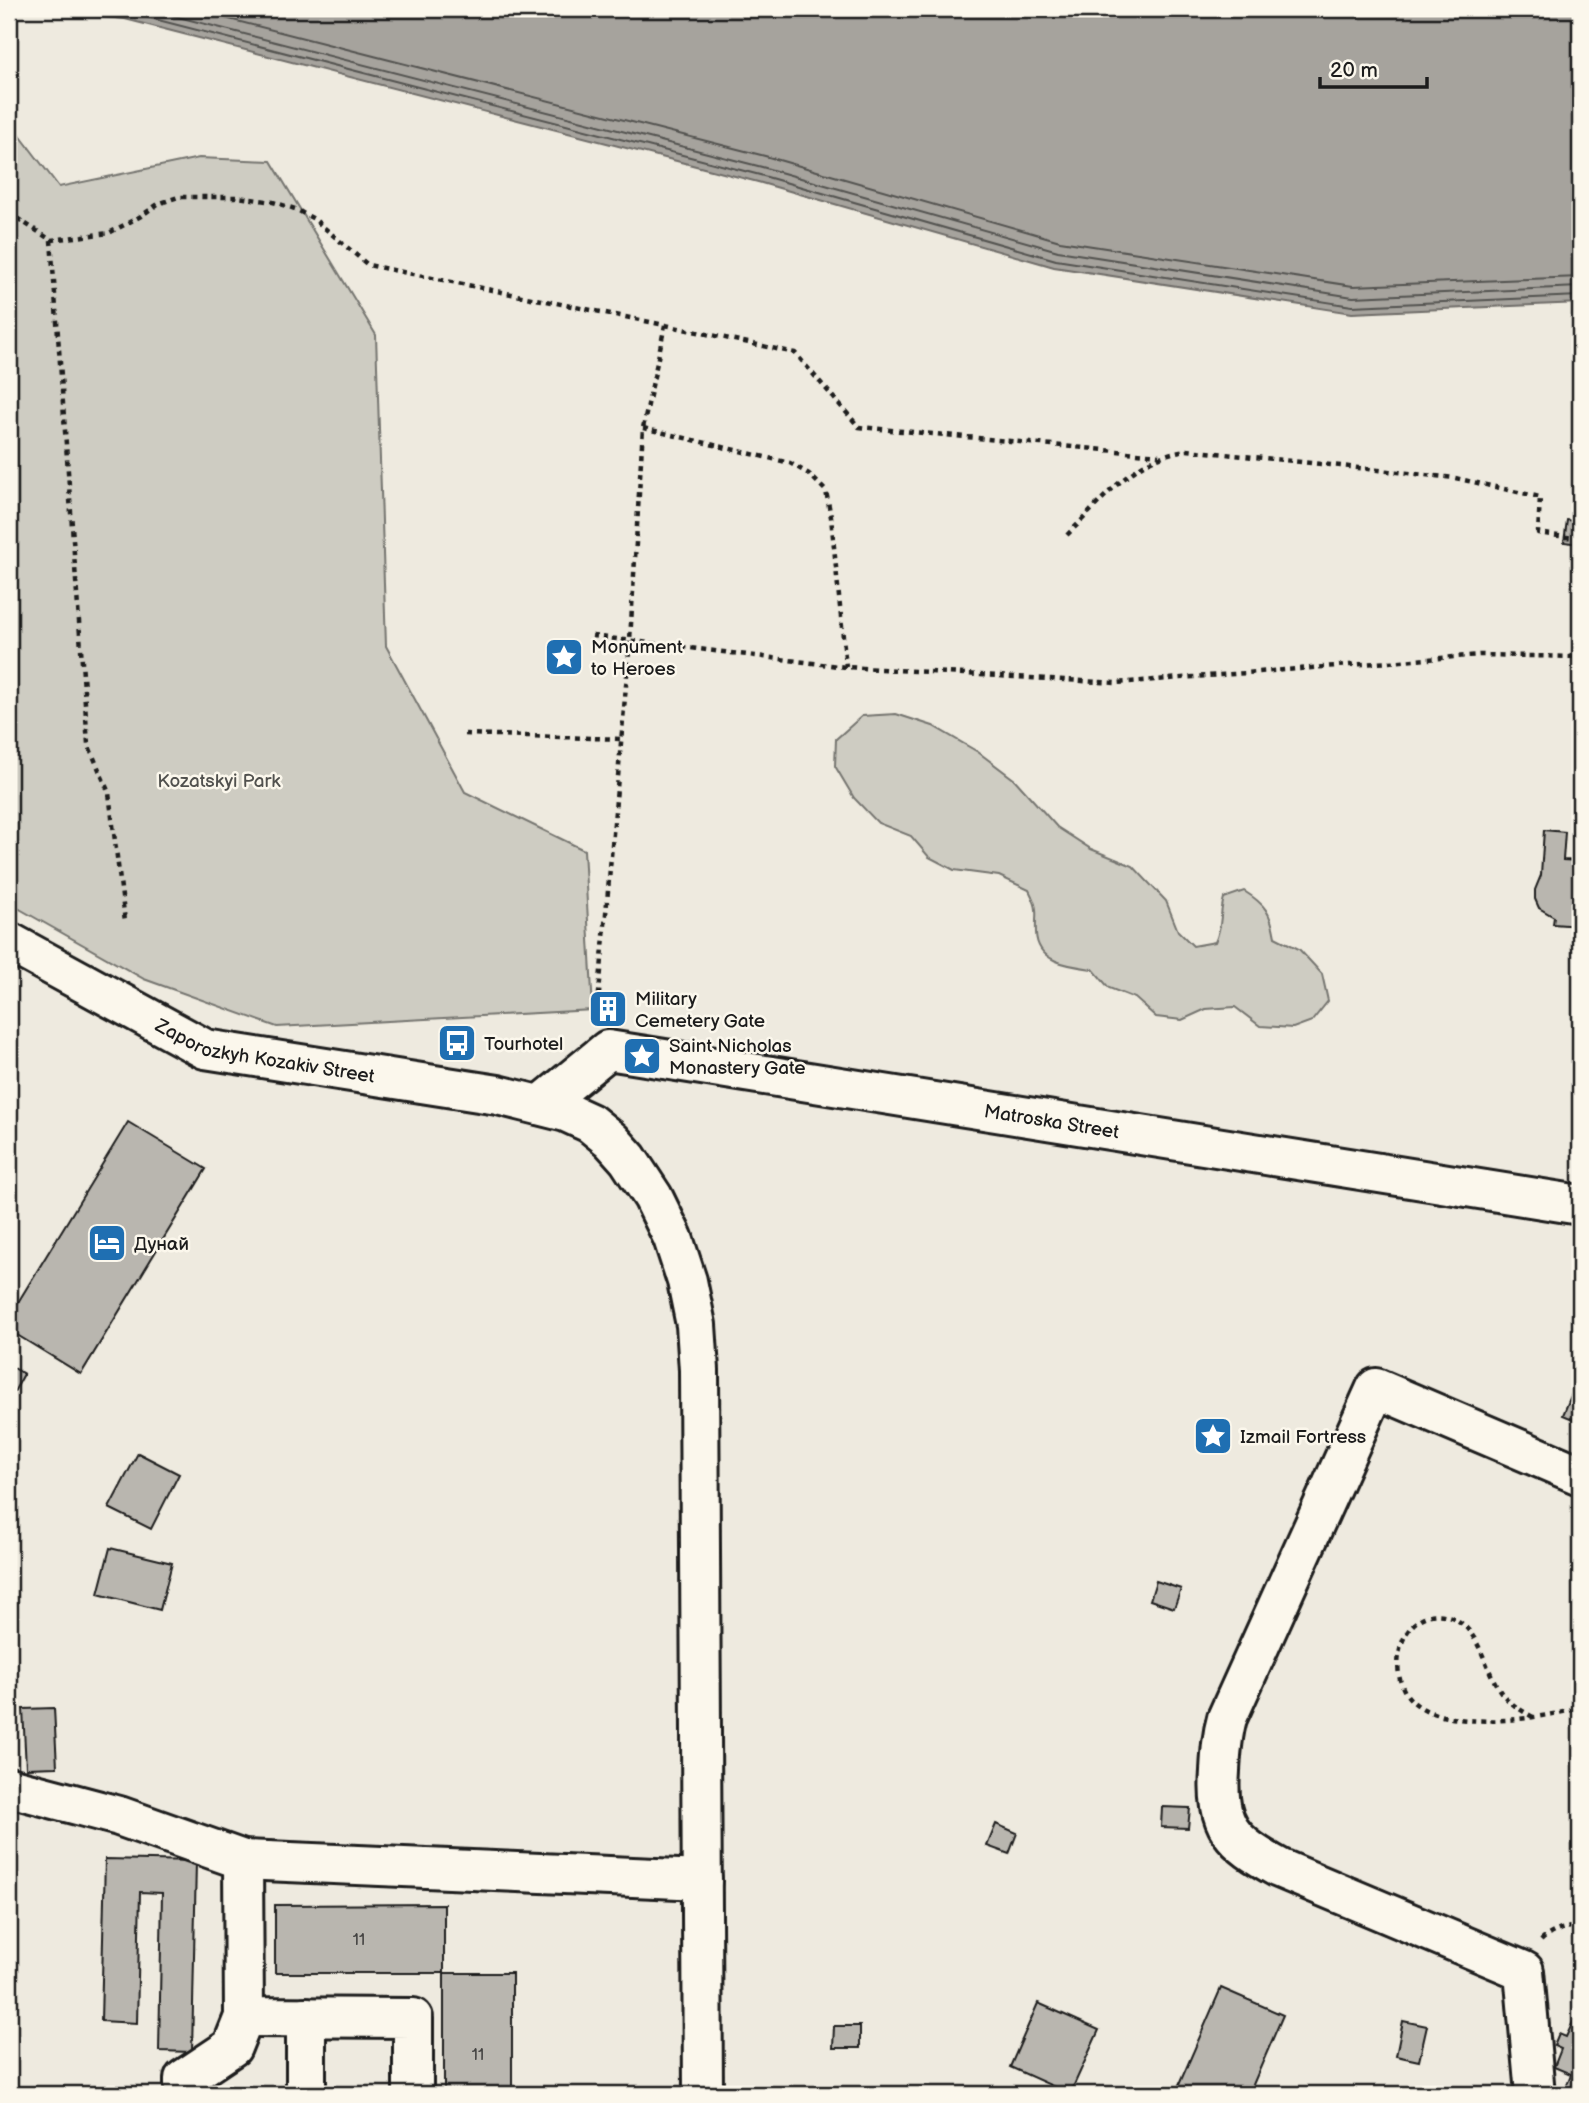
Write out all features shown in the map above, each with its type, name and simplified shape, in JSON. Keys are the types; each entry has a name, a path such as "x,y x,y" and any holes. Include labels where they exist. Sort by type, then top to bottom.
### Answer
{"street":[{"name":"Zaporozkyh Kozakiv Street","path":"9,943 205,1049 498,1095 566,1112 590,1123 611,1140 628,1159 653,1197 673,1238 688,1281 696,1325 699,1370 703,2094"},
{"path":"541,1105 608,1050"},
{"name":"Matroska Street","path":"608,1050 1580,1205"},
{"path":"1535,2094 1524,1971 1279,1868 1255,1854 1232,1834 1221,1811 1219,1786 1222,1738 1227,1718 1376,1388 1580,1475"},
{"path":"9,1787 119,1816 243,1860 702,1880"},
{"path":"184,2094 184,2079 232,2047 244,2017 243,1860"},
{"path":"244,2017 413,2018 413,2094"},
{"path":"306,2017 306,2094"}],"path":[{"path":"9,213 51,240 109,233 158,205 178,197 238,197 273,201 314,219 368,265 794,353 859,427 1160,455 1187,450 1455,478 1540,497 1538,533 1580,539"},
{"path":"51,240 88,744 109,793 125,921"},
{"path":"608,1050 596,1012 601,984 630,640 643,428 665,325"},
{"path":"643,428 790,463 809,474 826,491 846,667"},
{"path":"1067,535 1136,467 1160,455"},
{"path":"592,636 846,667 1116,683 1480,655 1580,657"},
{"path":"465,734 622,739"},
{"path":"1533,1717 1504,1696 1463,1624 1451,1617 1437,1615 1423,1618 1411,1626 1403,1639 1397,1658 1398,1679 1408,1697 1424,1709 1450,1718 1478,1721 1533,1717 1580,1708"}],"green space":[{"name":"Kozatskyi Park","path":"9,121 59,187 199,158 271,161 376,335 386,646 465,792 584,850 593,1010 277,1027 144,979 9,903"},
{"path":"896,714 933,726 978,752 1015,780 1057,827 1091,849 1133,866 1166,901 1178,931 1193,946 1215,942 1224,898 1244,891 1266,910 1275,937 1299,949 1322,974 1328,1001 1312,1021 1293,1028 1260,1026 1235,1007 1206,1009 1182,1020 1156,1017 1135,998 1109,988 1093,969 1065,964 1048,957 1038,943 1036,907 1029,890 999,876 954,870 929,857 911,836 878,823 854,798 835,766 836,739 862,716"}],"water":[{"path":"25,9 1580,9 1580,303 1352,313 1054,267 758,182 125,19"}],"building":[{"path":"1580,497 1580,544 1564,542 1567,520 1576,521"},
{"path":"1544,830 1565,832 1563,860 1580,861 1580,926 1553,924 1554,917 1539,908 1535,899 1535,890 1541,875"},
{"name":"Дунай","path":"128,1122 206,1169 81,1374 9,1330 9,1317"},
{"path":"9,1365 24,1374 9,1401"},
{"path":"1580,1374 1580,1422 1563,1415"},
{"path":"138,1453 179,1474 151,1529 109,1508"},
{"path":"110,1548 172,1563 160,1610 98,1594"},
{"path":"1156,1581 1181,1589 1174,1608 1150,1600"},
{"path":"54,1708 57,1767 26,1768 23,1709"},
{"path":"1162,1807 1190,1808 1188,1828 1161,1827"},
{"path":"996,1824 1017,1833 1009,1854 987,1846"},
{"path":"105,1859 196,1861 192,2052 159,2051 162,1893 140,1892 137,2023 101,2021"},
{"path":"444,1904 444,1973 275,1973 275,1905"},
{"path":"444,1973 512,1973 512,2094 444,2094"},
{"path":"1221,1988 1283,2015 1249,2094 1175,2094"},
{"path":"1038,2003 1099,2030 1070,2094 1010,2067"},
{"path":"1403,2021 1427,2026 1419,2061 1396,2056"},
{"path":"1573,2022 1580,2025 1580,2094 1564,2092 1571,2074 1554,2067 1561,2049 1554,2046 1559,2034 1566,2037"},
{"path":"834,2026 860,2026 860,2048 833,2048"}],"place":[{"name":"Monument to Heroes","path":"564,657"},
{"name":"Military Cemetery Gate","path":"608,1009"},
{"name":"Tourhotel","path":"457,1043"},
{"name":"Saint Nicholas Monastery Gate","path":"642,1056"},
{"name":"Дунай","path":"107,1243"},
{"name":"Izmail Fortress","path":"1213,1436"}]}
